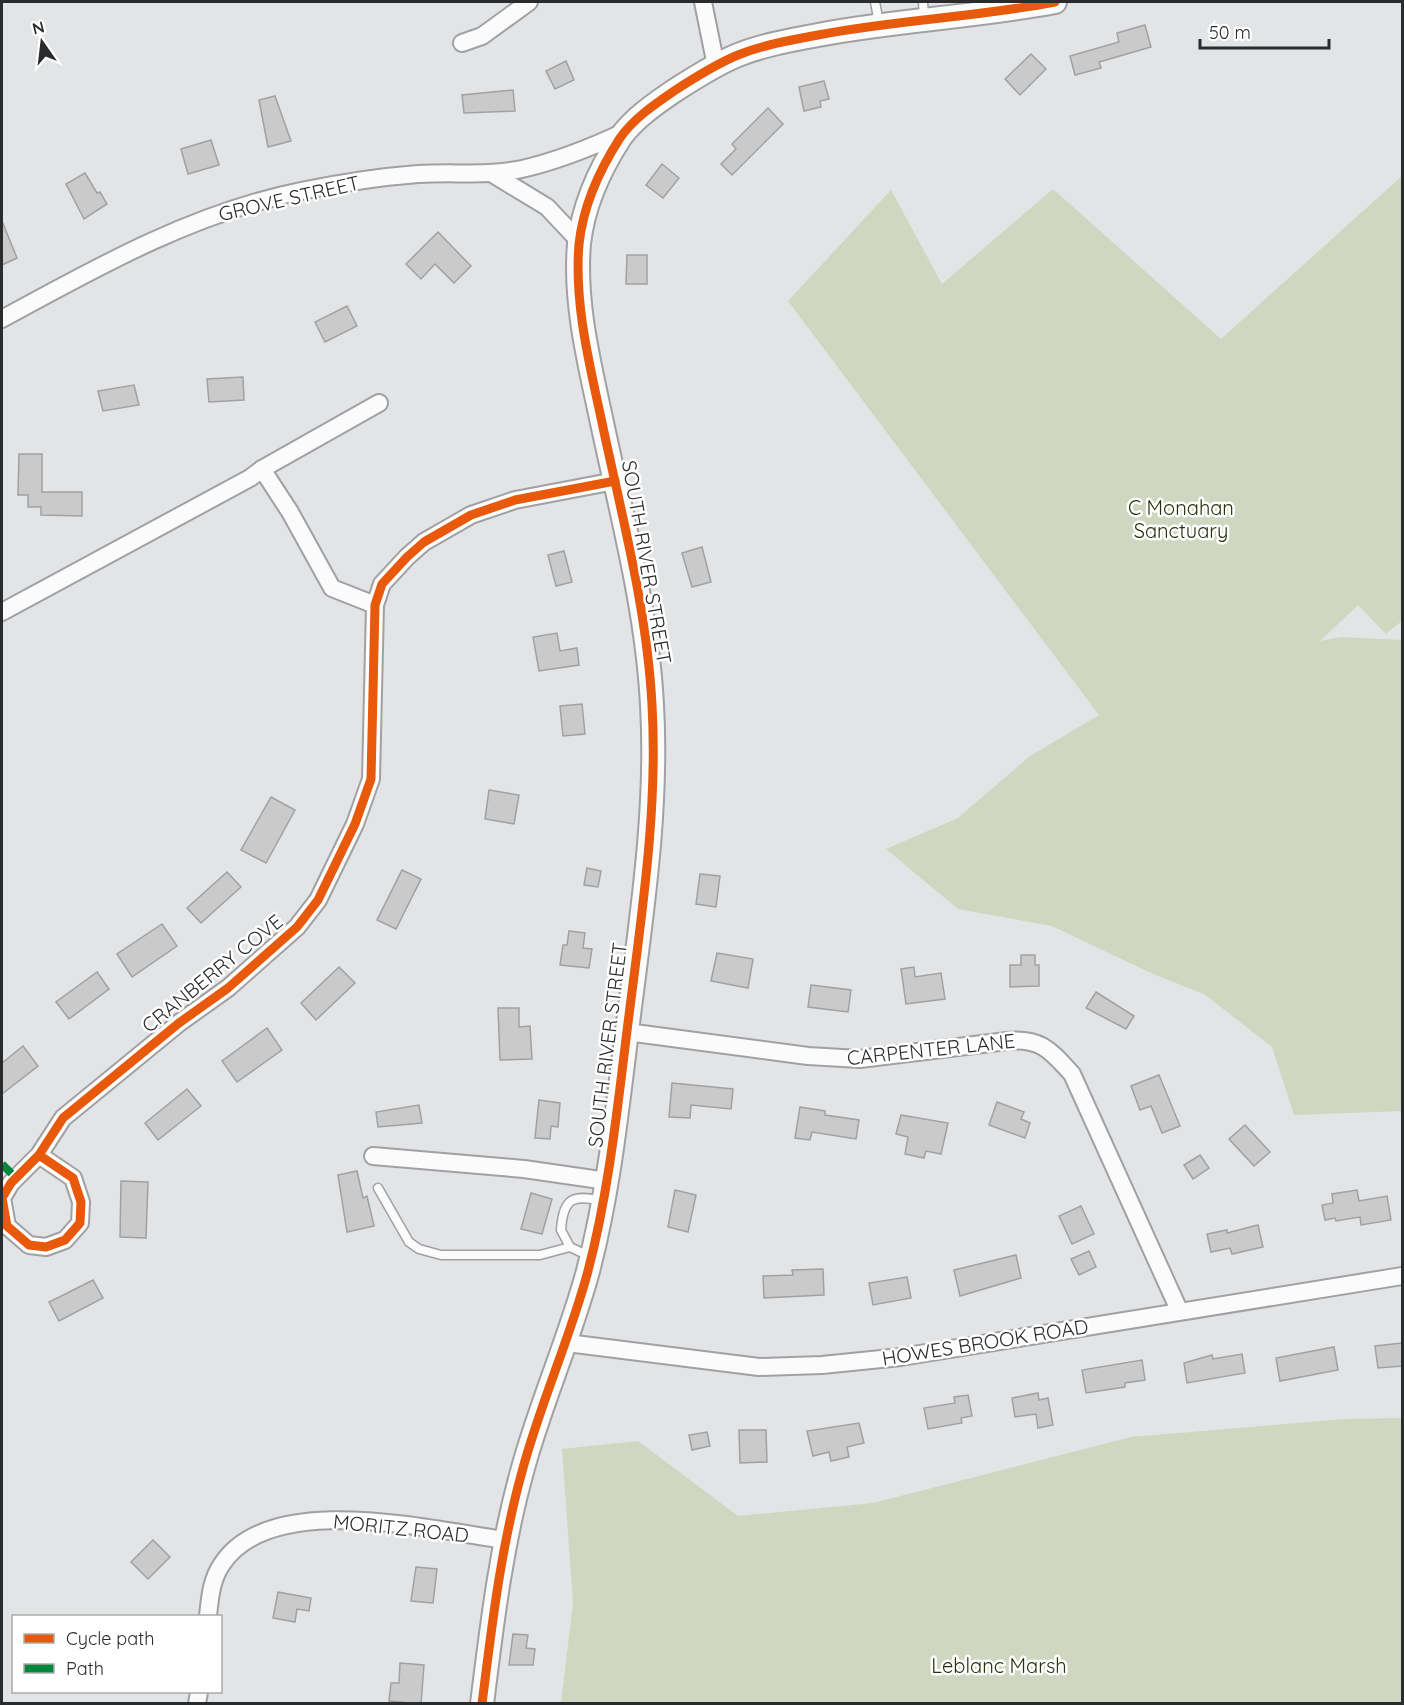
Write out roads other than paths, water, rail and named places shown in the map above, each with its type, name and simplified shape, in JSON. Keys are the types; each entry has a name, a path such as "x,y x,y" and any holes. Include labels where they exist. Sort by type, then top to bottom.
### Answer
{"street":[{"path":"462,43 483,36 529,2"},
{"path":"703,2 716,66"},
{"name":"SOUTH RIVER STREET","path":"482,1704 498,1573 505,1540 527,1454 567,1343 591,1257 605,1191 627,1032 651,824 654,741 647,648 586,339 578,284 579,241 586,208 606,162 624,132 652,106 738,55 763,47 879,24 924,10 1055,2"},
{"name":"GROVE STREET","path":"2,318 129,251 236,206 300,191 378,178 420,174 491,173 546,162 624,132"},
{"path":"491,173 547,207 579,241"},
{"path":"2,612 250,478 262,468 379,403"},
{"path":"262,468 290,512 332,588 375,605"},
{"name":"CRANBERRY COVE","path":"39,1155 73,1178 81,1202 80,1223 65,1240 46,1247 29,1245 10,1231 2,1198 11,1183 39,1155 63,1118 179,1023 228,988 297,927 318,900 337,866 355,824 370,779 375,605 382,584 424,542 471,515 515,500 615,481"},
{"name":"CARPENTER LANE","path":"627,1032 808,1056 860,1059 1017,1040 1026,1040 1041,1045 1054,1054 1071,1074 1179,1310"},
{"path":"373,1156 524,1169 605,1191"},
{"name":"HOWES BROOK ROAD","path":"567,1343 731,1365 822,1365 912,1355 1179,1310 1402,1276"},
{"name":"MORITZ ROAD","path":"208,1615 212,1585 221,1564 246,1540 279,1528 312,1521 368,1521 505,1540"}],"lane":[{"path":"875,2 879,24"},
{"path":"378,1188 409,1242 419,1249 441,1255 540,1255 570,1246"},
{"path":"591,1257 570,1246 561,1230 566,1207 573,1199 605,1191"}],"park label":[{"name":"C Monahan Sanctuary","path":"1181,518"},
{"name":"Leblanc Marsh","path":"999,1665"}]}
